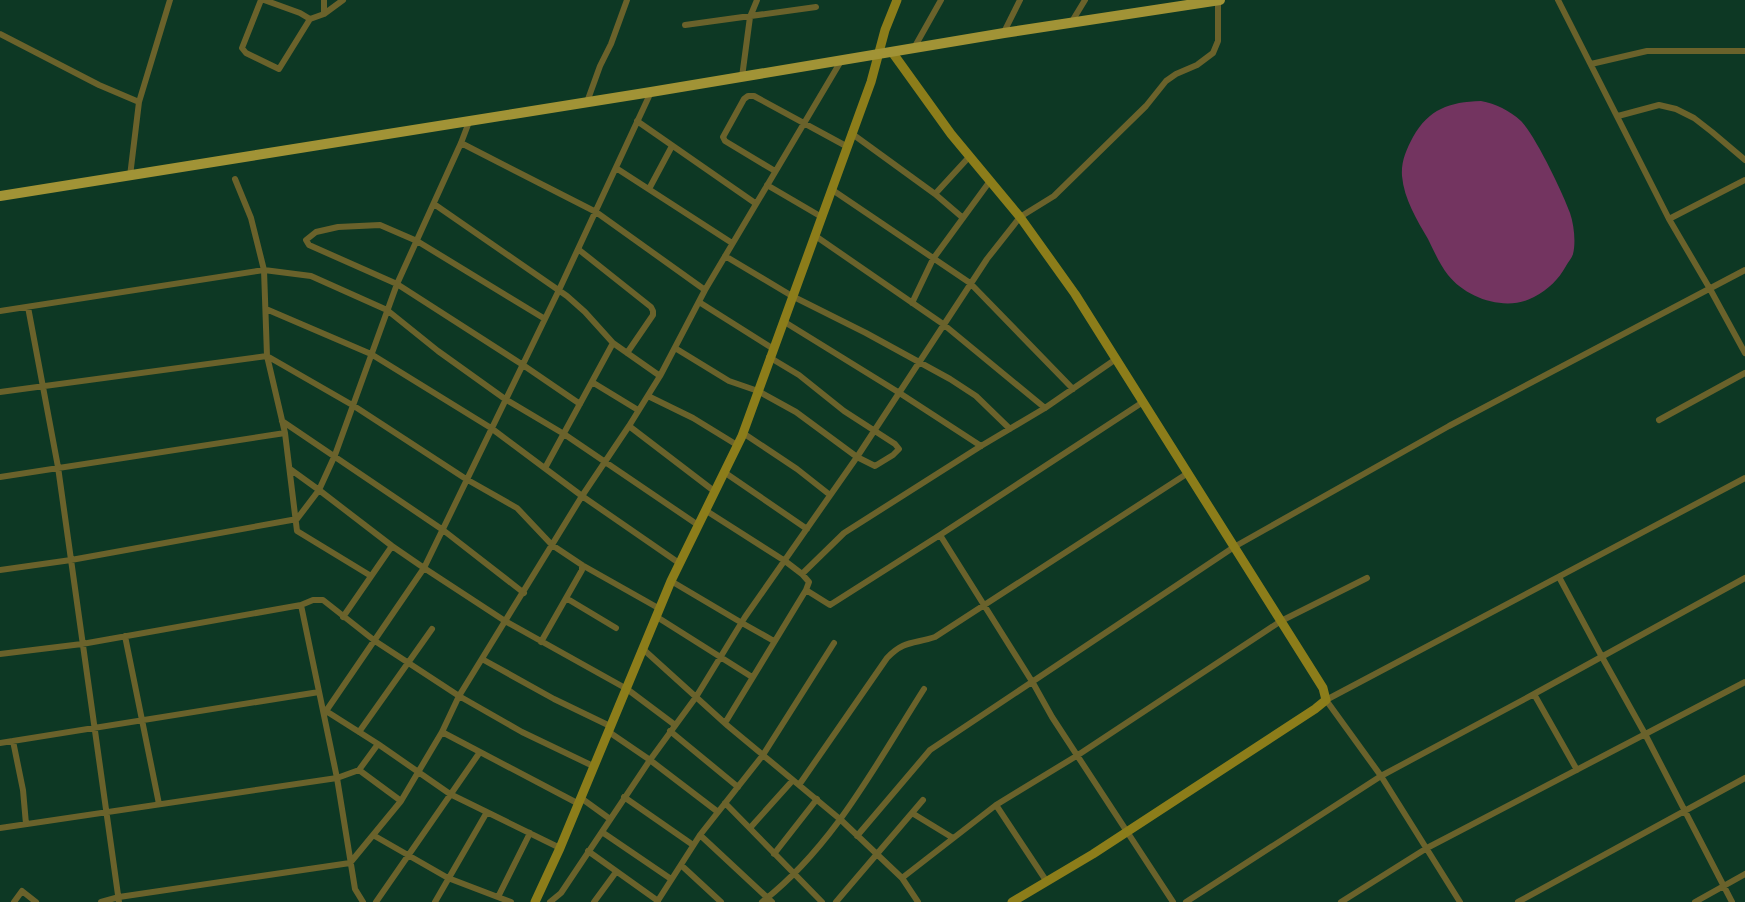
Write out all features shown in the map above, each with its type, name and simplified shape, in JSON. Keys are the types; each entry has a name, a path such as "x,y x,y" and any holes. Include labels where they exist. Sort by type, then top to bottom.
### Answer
{"main road":[{"path":"0,196 1219,0"}],"street":[{"path":"130,176 139,102 170,0"},
{"path":"310,19 300,13 262,0 242,48 246,53 279,69 310,19 324,14 343,0"},
{"path":"324,0 324,14"},
{"path":"587,103 627,0"},
{"path":"742,77 750,17 757,0"},
{"path":"535,902 580,801 671,581 743,433 870,82 885,30 897,0"},
{"path":"914,49 941,0"},
{"path":"1004,33 1020,0"},
{"path":"1071,24 1085,0"},
{"path":"550,902 561,893 624,797 696,697 742,623 857,457 987,259 1020,217 1054,196 1146,106 1166,81 1197,65 1213,53 1218,41 1219,0"},
{"path":"1558,0 1669,219 1745,353"},
{"path":"685,25 816,7"},
{"path":"0,34 99,86 139,102"},
{"path":"1592,64 1647,51 1745,51"},
{"path":"892,52 969,157 1020,217 1075,294 1323,688 1326,700 1381,776 1460,902"},
{"path":"101,902 350,863 401,801 442,732 459,696 582,496 660,376 732,243 841,61"},
{"path":"325,713 424,568 545,319 651,92"},
{"path":"775,171 725,141 723,137 744,99 748,96 754,96 846,146"},
{"path":"1618,116 1659,105 1676,109 1694,118 1745,160"},
{"path":"637,121 755,203"},
{"path":"0,570 71,560 297,519 319,490 335,455 397,284 469,122"},
{"path":"851,133 935,194 963,218"},
{"path":"461,143 596,212 705,290"},
{"path":"648,189 672,146"},
{"path":"935,194 969,157"},
{"path":"616,168 732,243"},
{"path":"235,179 251,218 264,270 267,356 285,433 297,531 371,576"},
{"path":"1669,219 1745,180"},
{"path":"912,303 933,259 990,181"},
{"path":"766,185 820,216"},
{"path":"830,189 970,284 1073,389"},
{"path":"434,204 577,304 613,343 660,376"},
{"path":"545,319 417,241 380,225 339,227 316,232 306,240 309,245 397,284 580,404"},
{"path":"814,235 943,324 1045,408"},
{"path":"578,249 651,307 653,311 653,315 627,353"},
{"path":"725,256 792,296 951,379 976,396 1010,429"},
{"path":"0,311 264,270 311,276 387,310 438,351 506,399 564,434 698,525"},
{"path":"858,836 930,750 1234,547 1449,426 1745,270"},
{"path":"675,348 729,381 758,391 796,412 857,457 875,466 893,455 899,448 844,411 771,353 699,302"},
{"path":"28,307 58,467 119,899"},
{"path":"266,309 371,354 491,428 582,496 679,563"},
{"path":"783,321 981,446"},
{"path":"545,468 613,343"},
{"path":"0,392 267,356 354,406 466,479 517,508 552,545 659,613 720,658 752,677"},
{"path":"802,574 844,533 1045,408 1116,359"},
{"path":"1659,420 1745,373"},
{"path":"592,382 638,410"},
{"path":"648,396 693,418 737,445"},
{"path":"806,590 830,605 1143,402"},
{"path":"282,420 443,530 524,592"},
{"path":"629,426 714,491"},
{"path":"0,477 285,433"},
{"path":"743,433 797,469 830,495"},
{"path":"290,469 392,546 505,621 627,689 738,787"},
{"path":"724,471 807,529"},
{"path":"750,828 796,782 896,648 936,637 1188,473"},
{"path":"1012,902 1128,832 1316,709 1326,700 1745,478"},
{"path":"705,510 785,561 809,582 725,723"},
{"path":"940,535 1033,682 1052,717 1173,902"},
{"path":"343,617 392,546"},
{"path":"541,642 582,570 582,565"},
{"path":"1560,577 1732,902"},
{"path":"902,878 996,805 1078,755 1281,621 1368,578"},
{"path":"1186,902 1381,776 1745,578"},
{"path":"671,581 774,640"},
{"path":"566,598 616,628"},
{"path":"0,654 82,644 323,600 375,641 459,696 522,732 593,766"},
{"path":"302,605 325,713 355,889 363,902"},
{"path":"359,732 432,630"},
{"path":"125,636 159,804"},
{"path":"588,852 658,902 700,835 764,755 834,643"},
{"path":"643,649 725,723 841,820 902,878 918,902"},
{"path":"482,660 609,729 718,812"},
{"path":"1341,902 1426,848 1745,682"},
{"path":"700,835 767,901 805,864 841,820 924,689"},
{"path":"0,743 319,692"},
{"path":"1534,694 1577,770"},
{"path":"325,713 378,744 450,794 560,848"},
{"path":"442,732 580,801 610,819"},
{"path":"13,741 23,790 26,824"},
{"path":"0,828 337,778 359,770 378,744"},
{"path":"376,902 480,752"},
{"path":"359,770 401,801"},
{"path":"1518,902 1745,778"},
{"path":"624,797 693,845"},
{"path":"774,854 817,799"},
{"path":"836,902 878,855 922,800"},
{"path":"725,803 822,902"},
{"path":"996,805 1047,882"},
{"path":"435,902 487,812"},
{"path":"912,813 952,838"},
{"path":"602,832 671,879"},
{"path":"498,897 530,833"},
{"path":"373,835 448,878 511,902"},
{"path":"681,865 721,902"},
{"path":"594,902 616,872"},
{"path":"1695,902 1745,874"},
{"path":"14,902 22,891 36,902"}],"shaded area":[{"path":"1481,101 1507,111 1527,128 1555,179 1573,223 1573,254 1560,276 1553,284 1534,297 1512,303 1488,301 1466,291 1456,283 1437,258 1412,209 1403,185 1404,156 1419,127 1433,114 1450,105"}]}
